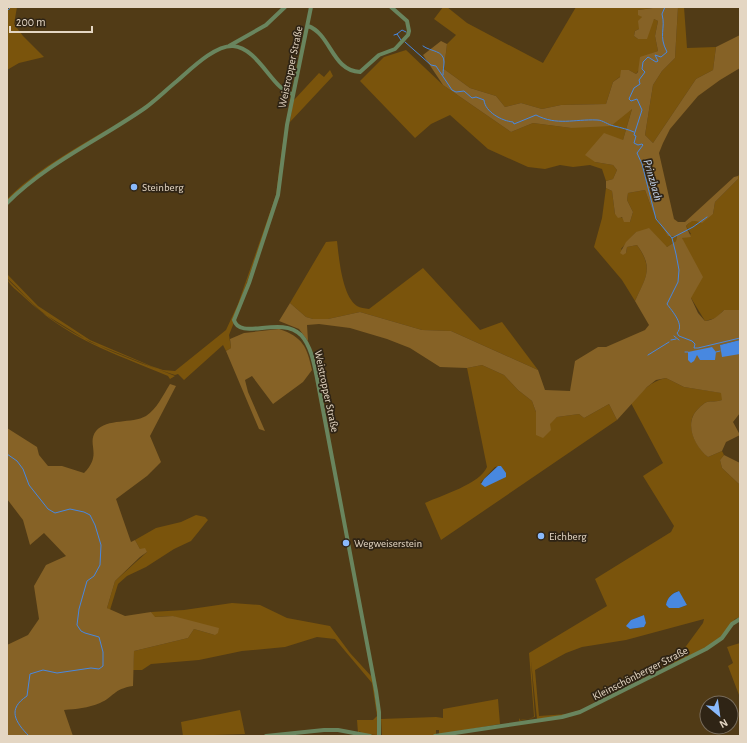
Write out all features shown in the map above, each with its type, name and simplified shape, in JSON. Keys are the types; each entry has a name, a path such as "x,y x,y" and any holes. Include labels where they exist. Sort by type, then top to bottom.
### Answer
{"street":[{"path":"7,203 26,184 149,105 197,63 266,25 286,7"},
{"name":"Weistropper Straße","path":"311,7 293,94 285,140 278,196 248,287 234,320 236,325 243,329 275,326 293,330 300,334 309,348 317,378 377,702 379,736"},
{"path":"308,26 320,35 338,61 356,72 362,72 382,53 395,48 409,31 407,21 391,7"},
{"path":"229,46 247,51 275,78 282,89 293,94"},
{"name":"Kleinschönberger Straße","path":"435,736 569,716 598,705 706,649 722,638 732,624 740,619"},
{"path":"266,736 338,730 370,736"}],"shaded area":[{"path":"7,7 17,7 14,24 23,36 44,57 19,63 7,70"},
{"path":"443,7 447,7 467,23 543,63 576,7 660,7 638,10 642,17 639,29 635,31 634,36 638,39 654,19 658,21 655,36 658,51 650,54 636,74 629,70 613,82 606,104 561,105 542,109 521,103 505,107 496,96 470,88 444,69 447,44 456,35 434,19"},
{"path":"660,7 678,7 675,58 662,71 653,85 645,135 653,143 696,79 713,70 716,47 740,35 740,68 698,96 670,129 659,153 674,219 678,222 685,222 734,177 738,176 738,179 715,202 713,214 702,223 695,221 691,222 686,226 691,237 682,238 703,277 691,298 698,313 705,321 711,320 724,310 740,310 740,340 720,345 737,354 740,354 740,413 733,422 740,435 726,442 722,451 708,457 698,447 692,434 691,427 694,414 699,408 707,402 722,400 721,393 684,387 666,378 656,380 647,387 617,420 609,404 584,418 579,414 557,417 550,424 551,430 543,438 536,435 536,412 532,401 518,390 504,375 482,365 467,368 440,367 410,348 387,339 350,328 319,324 307,325 308,341 299,329 279,321 290,303 306,317 313,319 328,319 360,312 422,330 451,331 538,370 545,390 570,391 575,361 598,347 606,347 645,330 649,325 635,301 645,279 647,266 637,245 627,247 626,253 623,255 620,253 626,242 636,232 649,228 667,247 676,241 677,236 668,236 653,212 645,190 628,193 627,200 633,212 630,222 624,222 622,217 618,218 615,214 612,191 606,188 606,181 613,179 617,170 613,165 595,162 585,155 604,133 623,140 632,109 611,126 571,128 533,123 511,132 443,85 423,55 441,41 447,44 444,69 470,88 496,96 505,107 521,103 542,109 561,105 606,104 613,82 620,77 621,70 629,70 636,74 638,72 640,57 658,51 655,36 658,21 654,19 647,39 638,39 634,36 635,31 639,29 638,21 642,17 638,15 638,10"},
{"path":"678,7 684,7 687,48 716,47 713,70 696,79 653,143 645,135 653,85 662,71 675,58"},
{"path":"406,50 443,85 511,132 533,123 571,128 632,109 623,140 595,162 613,165 617,170 613,179 606,181 602,169 590,165 573,167 560,165 545,169 528,167 488,149 450,115 431,124 415,138 360,81 384,57"},
{"path":"192,66 151,102 139,109 156,97"},
{"path":"330,70 333,76 290,122 293,101 319,73 324,77"},
{"path":"291,97 279,190 239,305 233,318 233,325 229,335 231,348 226,351 223,345 184,380 178,374 175,375 123,356 72,332 42,312 7,278 7,274 38,306 90,340 151,366 163,370 175,371 226,330 238,304 276,195"},
{"path":"117,124 56,162 25,184 7,202 7,199 22,185 55,161"},
{"path":"740,174 740,310 724,310 716,318 705,321 691,298 682,238 691,234 686,226 690,222 713,214 715,202 738,179"},
{"path":"606,188 612,191 615,214 630,222 633,212 627,200 628,193 645,190 653,212 677,236 676,241 667,247 636,232 621,249 626,253 627,247 637,245 642,253 647,267 645,279 635,301 622,280 594,247 602,218"},
{"path":"337,241 340,266 345,286 352,301 357,306 369,309 423,268 480,330 502,322 538,370 451,331 422,330 360,312 328,319 313,319 306,317 290,303 326,242"},
{"path":"7,279 40,311 12,286"},
{"path":"42,313 90,342 175,376 170,379 168,376 92,344 57,324"},
{"path":"279,329 299,339 306,349 312,370 303,382 273,404 252,376 245,380 248,392 265,431 259,429 226,351 231,348 230,339 244,333"},
{"path":"482,365 504,375 518,390 532,401 536,412 536,435 557,417 579,414 584,418 609,404 617,420 441,540 425,503 469,484 477,479 487,467 467,368","holes":["501,466 503,470 500,480 480,483 495,467"]},
{"path":"666,378 684,387 722,393 722,400 707,402 699,408 694,414 691,426 692,433 698,446 708,457 722,451 724,455 720,460 722,468 740,485 740,617 735,619 721,637 710,646 587,709 562,716 537,719 531,661 535,717 533,717 529,653 607,606 595,579 671,532 674,526 643,476 663,463 631,403 651,384 660,379","holes":["678,591 687,605 679,608 669,608 666,605 667,600 672,594","644,615 646,623 644,627 630,629 627,626 631,620","704,619 703,623 673,664 586,708 568,714 539,716 535,670 566,653 582,647 626,640"]},
{"path":"170,384 176,386 150,436 161,462 147,476 116,499 131,542 135,540 140,549 145,548 147,552 115,581 107,608 125,616 151,612 155,617 173,616 219,628 218,633 215,635 194,629 188,638 134,651 133,686 117,691 105,701 96,705 64,710 73,736 7,736 7,645 28,635 39,619 34,586 46,565 66,556 44,533 30,545 23,520 7,499 7,428 37,447 39,455 48,466 62,466 84,473 90,466 94,455 93,436 96,431 106,424 134,420 146,416 157,406"},
{"path":"724,455 740,463 740,485 722,468 720,460"},
{"path":"196,515 205,517 208,520 191,541 174,549 146,567 127,576 118,584 110,610 107,608 115,581 147,552 140,549 135,540 156,528 181,522"},
{"path":"232,603 260,605 287,618 330,626 350,653 372,677 377,716 372,683 335,639 317,637 285,647 242,651 199,660 151,664 142,670 133,670 134,651 188,638 194,629 215,635 173,616 154,617 151,612 184,610"},
{"path":"740,643 740,695 728,666 733,663 727,647"},
{"path":"498,699 500,724 442,734 439,734 439,730 436,730 436,735 430,736 382,736 381,719 443,718 443,709"},
{"path":"240,710 245,734 183,736 181,722"},
{"path":"377,716 377,735 361,734 360,731 358,733 357,720 373,720"}],"water":[{"path":"740,340 740,354 722,357 720,345"},
{"path":"712,347 716,352 715,360 700,360 697,355 691,363 688,360 688,352"},
{"path":"498,466 501,466 506,473 506,477 485,487 481,484 484,479"},
{"path":"679,591 687,605 679,608 669,608 666,605 669,598 672,594"},
{"path":"644,615 646,623 644,627 630,629 626,626 631,620"}],"waterway":[{"path":"7,11 11,7"},
{"name":"Prinzbach","path":"665,7 662,14 663,41 667,52 661,57 655,55 658,61 656,62 648,57 643,62 642,69 645,72 639,80 640,84 634,88 629,99 631,101 637,99 642,110 634,135 636,136 634,143 643,145 637,153 642,164 656,219 672,238 679,270 678,282 667,304 679,322 680,326 677,333 679,336 692,341 695,344 694,348 740,338"},
{"path":"397,34 402,30 406,32"},
{"path":"394,35 397,34 401,40"},
{"path":"405,42 431,65 436,66 452,90 456,92 464,91 472,98 476,97 484,100 487,108 491,112 499,118 513,122 514,124 536,115 558,121 599,120 634,132"},
{"path":"423,46 442,55 444,62 443,75"},
{"path":"672,238 693,227 707,217"},
{"name":"Prinzbach","path":"674,336 679,340"},
{"path":"671,340 676,339"},
{"path":"648,355 669,342"},
{"path":"716,352 720,351"},
{"path":"7,454 17,461 23,469 29,485 48,509 55,513 70,509 90,515 95,525 101,545 100,565 94,576 87,581 79,609 77,625 81,631 99,637 103,652 103,666 99,669 91,668 57,673 43,670 30,674 27,696 21,701 15,711 17,721 29,736"}],"place":[{"name":"Steinberg","path":"134,187"},
{"name":"Eichberg","path":"541,536"},
{"name":"Wegweiserstein","path":"346,543"}]}
